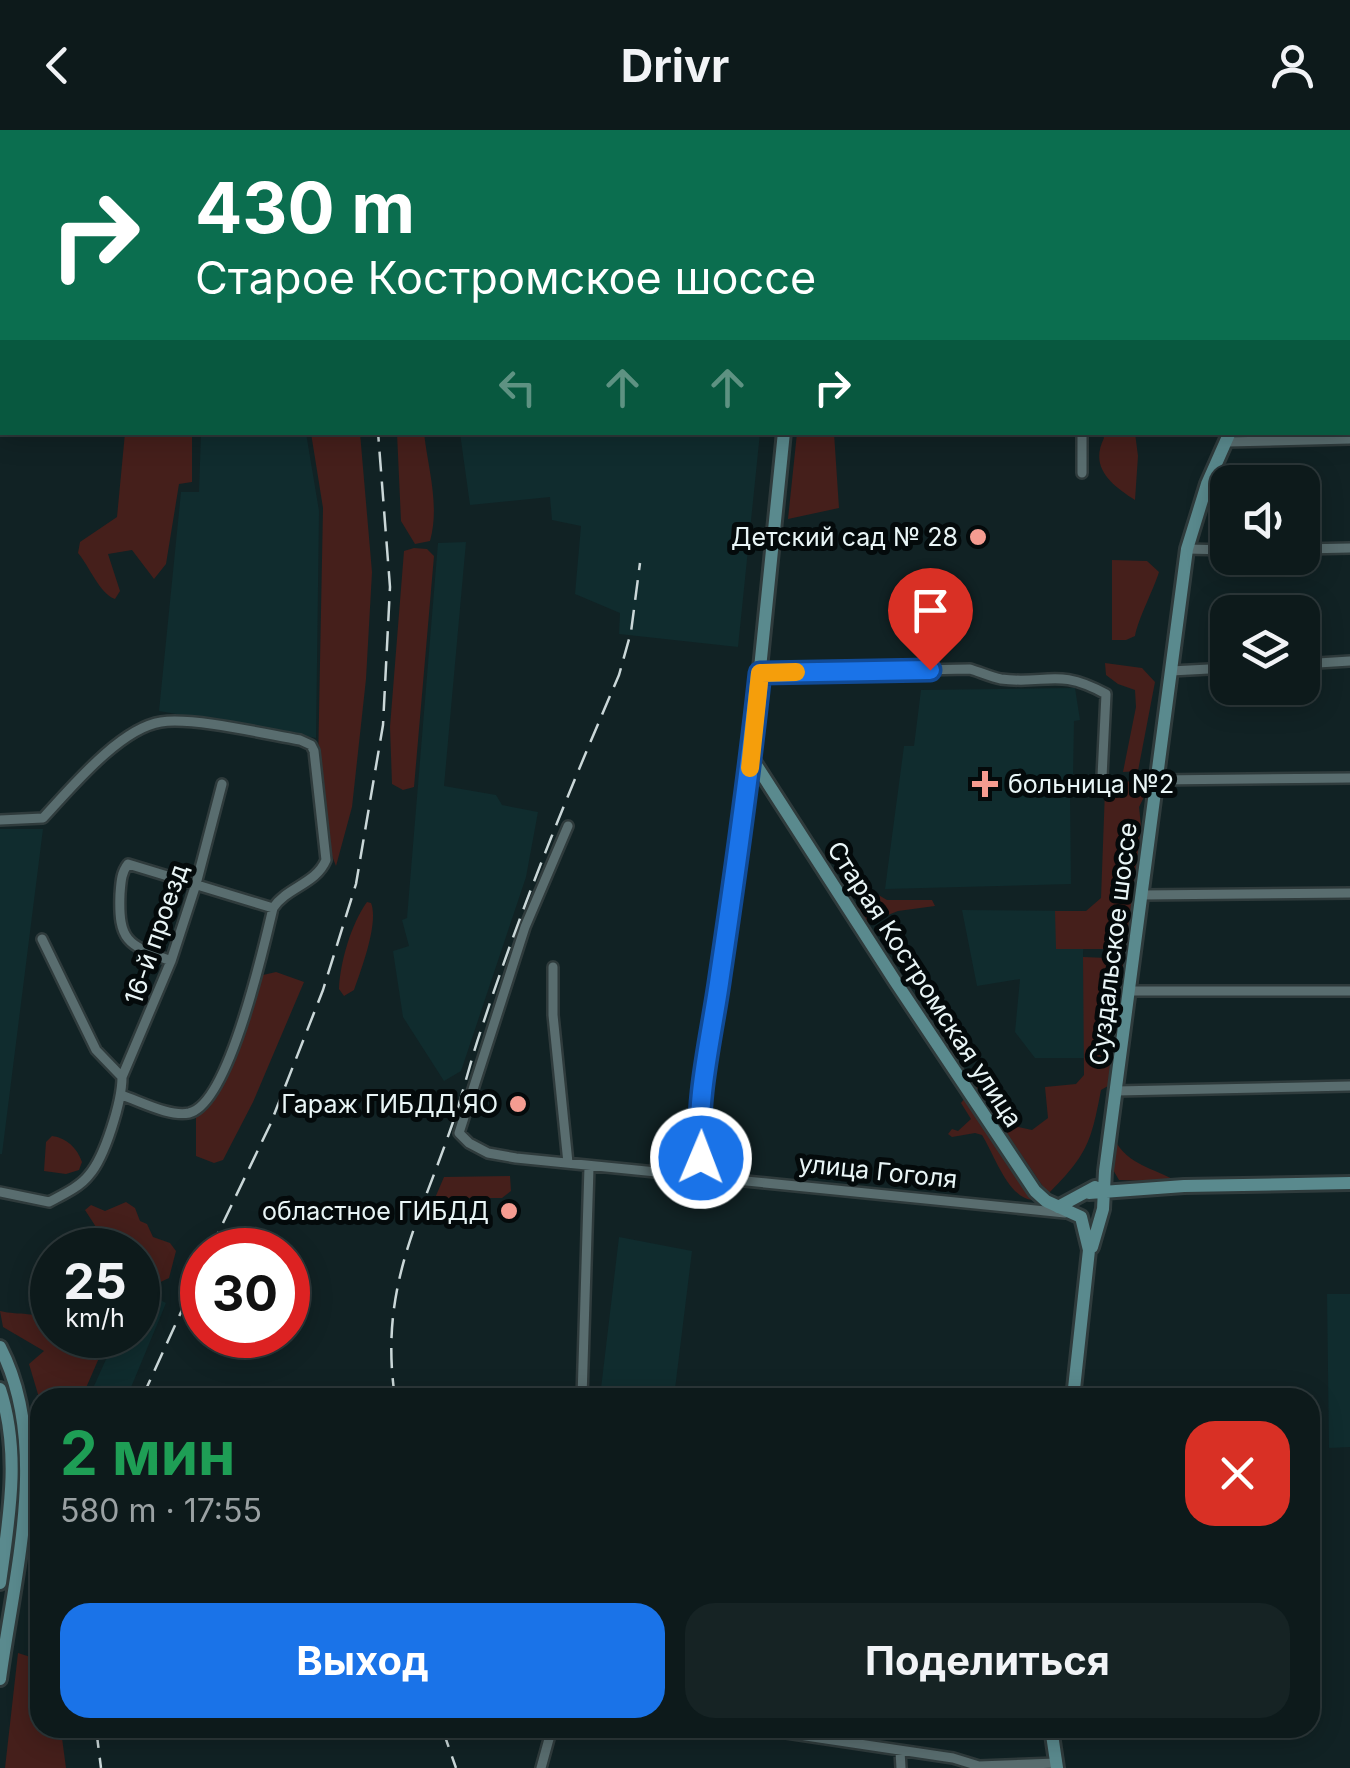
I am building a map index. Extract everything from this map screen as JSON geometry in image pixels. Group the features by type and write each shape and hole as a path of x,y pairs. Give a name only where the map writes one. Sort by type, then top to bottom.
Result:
{"main road":[{"path":"751,757 784,435"},
{"name":"Суздальское шоссе","path":"1074,1388 1089,1259 1104,1203 1187,549 1228,437"},
{"name":"Старая Костромская улица","path":"751,757 1035,1191 1051,1209 1079,1216"},
{"path":"1128,1188 1104,1203 1093,1220 1079,1216 1076,1206 1105,1172 1113,1184 1128,1188 1350,1182"},
{"path":"1051,1209 1084,1195 1100,1197 1104,1203"},
{"name":"Суздальское шоссе","path":"1079,1216 1088,1236 1089,1259"},
{"path":"0,1347 18,1393 26,1438 26,1486 0,1679"},
{"path":"0,1389 13,1456 0,1583"},
{"path":"1052,1738 1056,1765"}],"street":[{"path":"1082,435 1082,473"},
{"path":"1228,437 1350,439"},
{"path":"1320,549 1350,548"},
{"path":"1187,549 1210,550"},
{"path":"1320,663 1350,661"},
{"path":"760,673 970,668 1001,679 1054,676 1082,680 1106,694 1102,778"},
{"path":"1171,671 1210,669"},
{"path":"0,820 43,818 92,766 154,723 176,721 311,745 326,860 320,872 284,895 272,908 240,1034 206,1101 185,1114 121,1095"},
{"path":"705,1176 699,1137 751,757"},
{"path":"1157,780 1350,778"},
{"name":"16-й проезд","path":"0,1192 49,1202 84,1180 98,1162 121,1095 122,1077 171,961 222,784"},
{"name":"улица Гоголя","path":"568,826 524,927 458,1133 469,1143 488,1153 590,1167 1051,1209"},
{"path":"171,961 132,946 120,925 124,868 132,864 272,908"},
{"path":"1141,894 1350,893"},
{"path":"42,940 96,1050 122,1077"},
{"path":"552,967 568,1164"},
{"path":"1129,991 1350,991"},
{"path":"1116,1091 1350,1086"},
{"path":"582,1388 590,1167"},
{"path":"542,1768 550,1738"},
{"path":"816,1738 979,1766 1056,1765"},
{"path":"900,1751 901,1768"}],"shaded area":[{"path":"125,435 192,435 192,482 179,484 166,564 154,579 132,550 108,554 120,591 115,599 99,586 78,553 80,542 117,517"},
{"path":"201,435 306,435 319,511 316,738 159,711 181,492 199,492"},
{"path":"311,435 360,435 372,572 366,679 352,807 336,866 317,818 323,508"},
{"path":"397,435 424,435 434,500 430,541 415,544 401,521"},
{"path":"460,435 760,435 738,647 619,634 620,613 575,594 581,526 552,520 550,497 470,505"},
{"path":"797,435 834,435 839,508 788,519"},
{"path":"1103,435 1135,435 1135,500 1111,482 1101,467"},
{"path":"466,542 444,786 496,795 502,805 538,812 526,877 461,1071 444,1081 403,1017 393,951 409,946 402,920 407,918 438,543"},
{"path":"427,549 434,556 414,787 403,790 392,784 390,727 404,551"},
{"path":"1112,560 1147,561 1159,572 1135,636 1126,640 1112,640"},
{"path":"1105,663 1142,668 1155,682 1138,771 1123,772 1136,707 1135,690 1106,675"},
{"name":"больница №2","path":"1075,688 1080,720 1074,721 1070,793 1071,884 885,889 904,746 914,746 921,690"},
{"path":"1120,782 1142,784 1145,795 1139,807 1141,826 1127,953 1056,949 1055,911 1086,911 1101,898 1105,790"},
{"path":"0,829 43,829 2,1154 0,1154"},
{"path":"875,893 887,900 932,900 935,906 898,911 868,923 856,908 861,897"},
{"path":"367,902 373,912 368,946 354,990 344,996 339,989 344,956"},
{"path":"962,910 1086,911 1086,1058 1035,1058 1015,1032 1020,979 977,986"},
{"path":"1083,957 1126,963 1121,1005 1114,1027 1108,1086 1101,1090 1090,1136 1079,1158 1048,1194 974,1085 996,1091 1009,1125 1032,1130 1048,1118 1045,1087 1076,1084 1084,1075"},
{"path":"276,972 304,982 253,1102 223,1160 214,1163 196,1156 196,1117 229,1073 263,975"},
{"path":"967,1095 1034,1200 1017,1193 1010,1185 982,1135 948,1134 971,1119 961,1103"},
{"path":"52,1136 74,1148 82,1162 79,1170 66,1174 44,1171 46,1142"},
{"path":"1114,1139 1134,1161 1178,1182 1119,1180 1112,1168"},
{"path":"510,1176 511,1191 502,1198 435,1198 444,1177"},
{"path":"126,1202 149,1228 99,1228 85,1210 91,1205 105,1211"},
{"path":"619,1237 692,1251 675,1388 601,1388"},
{"path":"160,1239 176,1251 169,1278 160,1282"},
{"path":"1327,1294 1350,1294 1350,1447 1329,1448"},
{"path":"0,1311 30,1314 30,1343 3,1327"},
{"path":"36,1358 99,1358 86,1388 36,1388 29,1364"},
{"path":"107,1358 143,1358 131,1388 93,1388"},
{"path":"18,1653 30,1657 30,1738 62,1738 66,1768 5,1768"}],"railway":[{"path":"221,1228 270,1125 323,990 356,884 383,725 390,587 378,435"},
{"path":"394,1388 392,1323 405,1258 512,940 619,675 631,632 640,563"},
{"path":"147,1388 180,1314"},
{"path":"97,1738 101,1768"},
{"path":"446,1738 456,1768"}],"slow traffic":[{"path":"750,768 760,673 796,672"}],"place":[{"name":"Детский сад № 28","path":"978,537"},
{"name":"больница №2","path":"985,784"},
{"name":"Гараж ГИБДД ЯО","path":"518,1104"},
{"name":"областное ГИБДД","path":"509,1211"}],"route":[{"path":"701,1158 699,1137 708,1058 760,673 930,670"}]}
